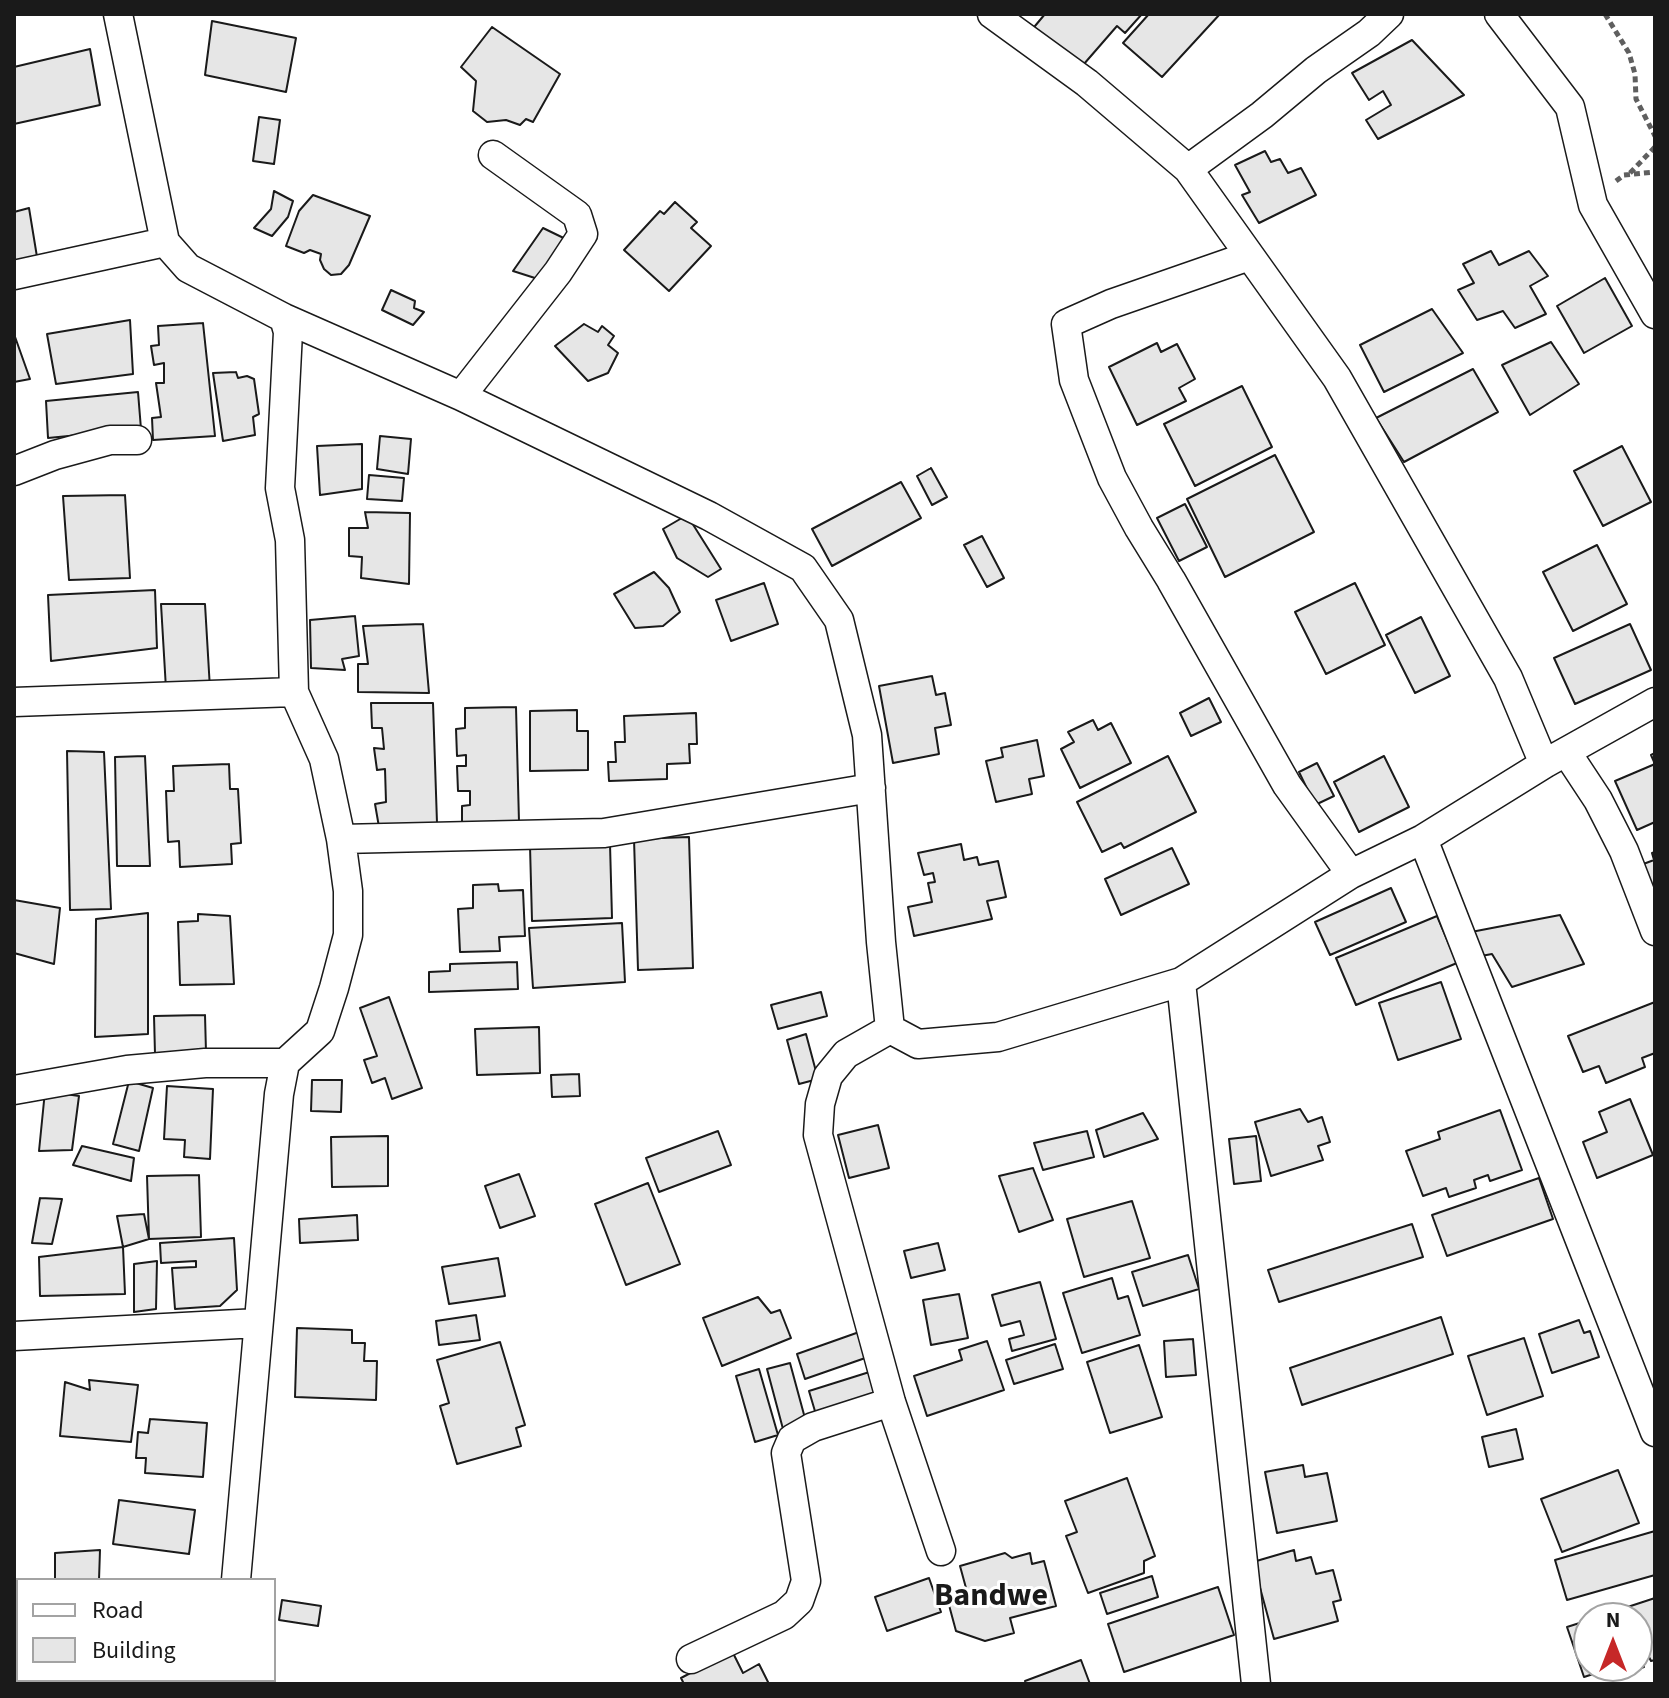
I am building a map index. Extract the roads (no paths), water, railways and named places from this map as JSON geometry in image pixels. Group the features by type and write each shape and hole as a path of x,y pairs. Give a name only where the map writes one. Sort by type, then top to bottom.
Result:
{"street":[{"path":"118,14 165,242 188,268 284,318 461,396 709,516 803,568 839,620 867,735 890,1029"},
{"path":"992,14 1087,83 1188,169 1337,378 1556,758 1598,800 1624,851 1655,931"},
{"path":"1188,169 1369,33 1389,14"},
{"path":"1499,14 1570,107 1593,205 1655,314"},
{"path":"461,396 558,272 583,234 577,215 493,155"},
{"path":"14,275 165,242"},
{"path":"1249,256 1111,304 1066,324 1074,380 1112,478 1139,528 1287,785 1351,874"},
{"path":"236,1578 279,1094 285,1063 320,1031 348,935 348,891 341,839 324,759 294,692 290,540 280,488 288,332 284,318"},
{"path":"14,471 55,455 110,440 137,440"},
{"path":"14,702 294,692"},
{"path":"890,1029 918,1044 998,1037 1181,982 1351,874 1423,839 1655,702"},
{"path":"341,839 604,833 871,788"},
{"path":"1423,839 1655,1432"},
{"path":"1181,982 1256,1684"},
{"path":"890,1029 846,1054 828,1076 820,1104 818,1135 891,1402 941,1551"},
{"path":"14,1090 142,1069 205,1063 285,1063"},
{"path":"14,1336 258,1323"},
{"path":"691,1659 784,1615 799,1601 806,1581 786,1453 792,1439 813,1427 891,1402"}],"district":[{"name":"Bandwe","path":"991,1598"}]}
